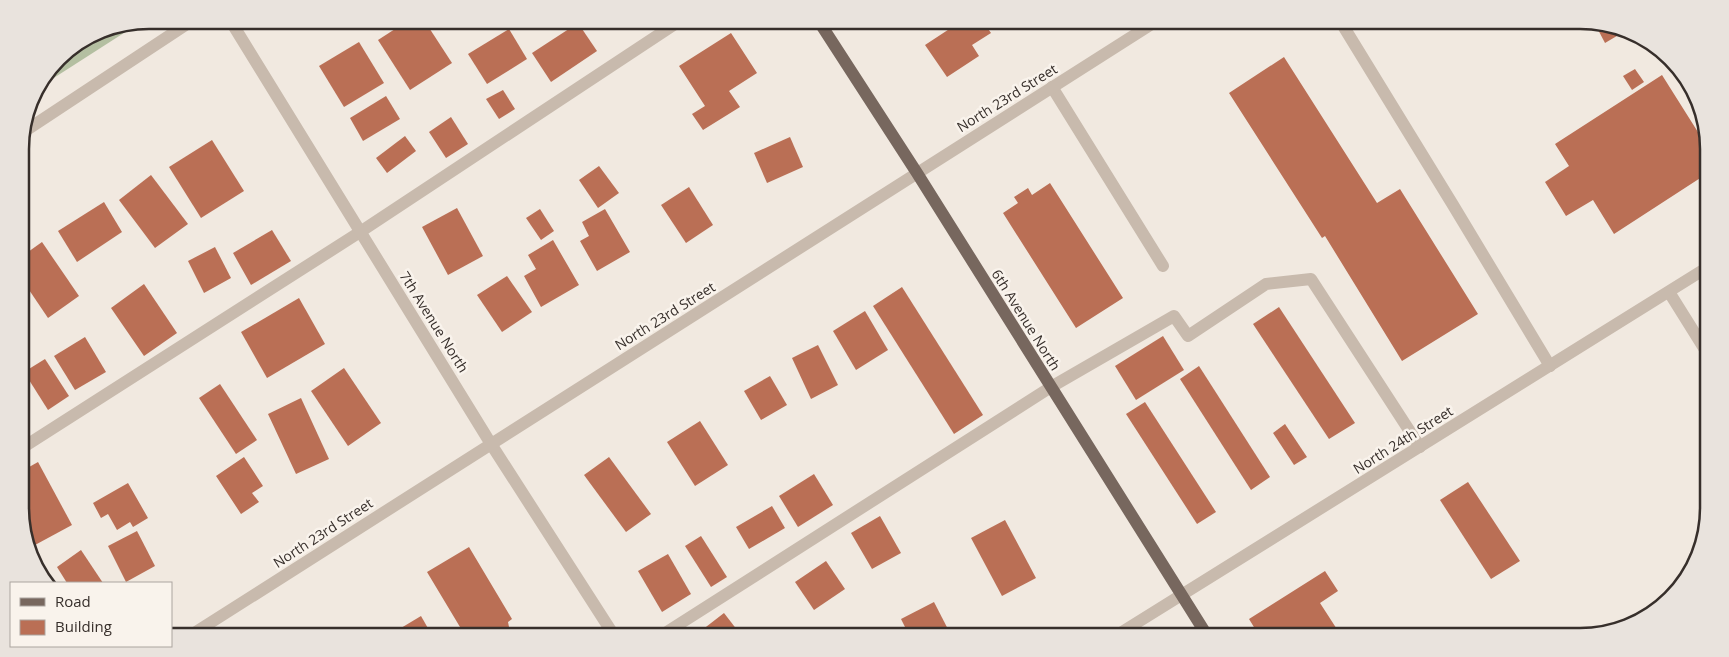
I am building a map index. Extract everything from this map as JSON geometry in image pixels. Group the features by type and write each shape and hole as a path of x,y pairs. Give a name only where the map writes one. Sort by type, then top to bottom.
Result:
{"main road":[{"name":"6th Avenue North","path":"824,29 917,173 1202,628"}],"street":[{"path":"31,127 179,29"},
{"name":"7th Avenue North","path":"236,29 491,444 609,628"},
{"path":"29,444 360,232 667,29"},
{"name":"North 23rd Street","path":"202,628 1144,29"},
{"path":"1345,29 1454,205 1550,366"},
{"path":"1052,87 1163,266"},
{"name":"North 24th Street","path":"1128,628 1700,273"},
{"path":"673,628 1050,387 1174,316 1188,336 1266,284 1310,279 1420,447"},
{"path":"1669,292 1700,343"}],"green space":[{"path":"127,31 51,80 64,64 82,49 103,38"}],"building":[{"path":"395,29 430,29 452,63 410,90 378,40"},
{"path":"509,29 527,59 487,84 468,54"},
{"path":"569,29 582,29 597,51 551,82 532,53"},
{"path":"949,29 988,29 991,33 972,45 979,56 947,77 925,45"},
{"path":"1598,30 1619,35 1605,43"},
{"path":"731,33 757,73 729,91 740,107 703,130 692,114 705,106 679,66"},
{"path":"359,42 384,83 344,107 319,66"},
{"path":"1284,57 1377,203 1400,189 1478,314 1402,361 1325,236 1322,238 1229,93"},
{"path":"1635,69 1644,82 1632,90 1623,76"},
{"path":"1662,75 1699,134 1700,178 1614,234 1593,200 1566,216 1545,182 1569,166 1555,144"},
{"path":"503,90 515,109 499,119 486,99"},
{"path":"386,96 400,119 363,141 350,118"},
{"path":"451,117 468,144 446,158 429,132"},
{"path":"405,136 416,151 387,173 376,158"},
{"path":"790,137 803,167 767,183 754,153"},
{"path":"212,140 244,191 201,218 169,167"},
{"path":"599,166 619,193 598,208 579,180"},
{"path":"151,175 188,224 155,248 119,200"},
{"path":"1050,183 1123,298 1076,328 1003,213 1018,203 1014,197 1028,188 1032,195"},
{"path":"689,187 713,225 686,243 661,205"},
{"path":"104,202 122,232 77,262 58,231"},
{"path":"457,208 483,256 448,275 422,227"},
{"path":"540,209 554,231 541,240 526,218"},
{"path":"605,209 630,252 597,271 580,241 589,236 582,222"},
{"path":"272,230 291,261 251,285 233,253"},
{"path":"553,240 579,285 541,307 524,276 536,269 528,255"},
{"path":"42,242 79,296 48,318 29,290 29,251"},
{"path":"215,247 231,278 204,293 188,261"},
{"path":"507,276 532,312 502,332 477,295"},
{"path":"144,284 177,333 144,356 111,308"},
{"path":"902,287 983,415 954,434 873,306"},
{"path":"299,298 325,344 267,378 241,332"},
{"path":"1279,307 1355,423 1329,439 1253,324"},
{"path":"865,311 888,350 856,370 833,331"},
{"path":"1163,336 1184,370 1136,400 1115,366"},
{"path":"85,337 106,372 75,390 54,356"},
{"path":"818,345 838,385 811,399 792,358"},
{"path":"45,359 69,396 48,410 29,380 29,369"},
{"path":"1199,366 1270,477 1251,490 1180,379"},
{"path":"344,368 381,423 348,446 311,391"},
{"path":"770,376 787,405 761,420 744,391"},
{"path":"220,384 257,440 236,454 199,398"},
{"path":"301,398 329,459 296,474 268,414"},
{"path":"1145,402 1216,512 1197,524 1126,414"},
{"path":"700,421 728,465 695,486 667,442"},
{"path":"1285,424 1307,457 1294,465 1273,433"},
{"path":"244,457 263,486 252,493 259,502 241,514 216,476"},
{"path":"609,457 651,514 626,532 584,475"},
{"path":"38,462 72,525 35,545 30,524 29,467"},
{"path":"814,474 833,505 798,527 779,496"},
{"path":"1468,482 1520,561 1491,579 1440,500"},
{"path":"128,483 148,518 133,527 130,522 117,530 108,514 101,518 93,503"},
{"path":"772,506 785,528 749,549 736,527"},
{"path":"880,516 901,553 872,569 851,533"},
{"path":"1005,520 1036,578 1002,596 971,538"},
{"path":"137,531 155,566 126,582 108,546"},
{"path":"701,536 727,577 711,587 685,546"},
{"path":"469,547 512,619 508,622 509,628 461,628 427,572"},
{"path":"81,550 102,582 66,582 57,567"},
{"path":"668,554 691,594 662,612 638,571"},
{"path":"826,561 845,589 814,610 795,582"},
{"path":"1325,571 1338,591 1320,603 1336,628 1254,628 1249,619"},
{"path":"934,602 947,628 906,628 901,619"},
{"path":"724,613 736,628 705,628"},
{"path":"421,616 428,628 401,628"}]}
